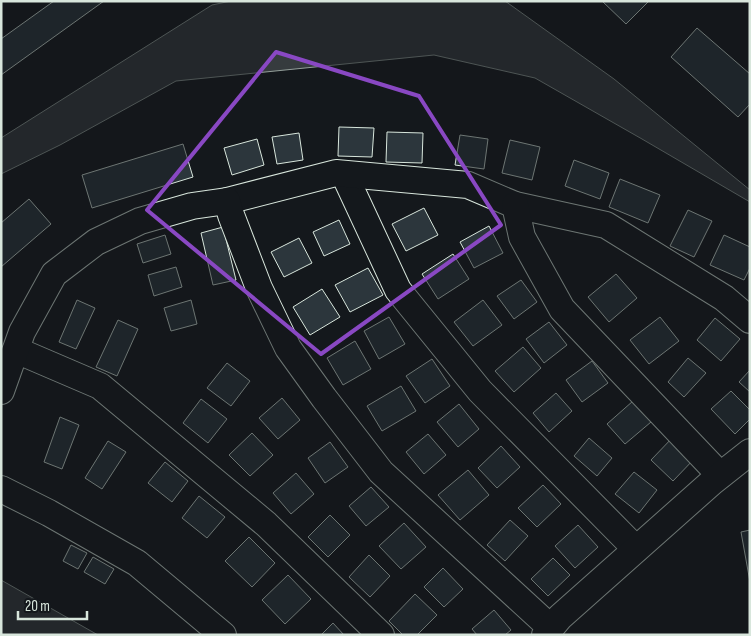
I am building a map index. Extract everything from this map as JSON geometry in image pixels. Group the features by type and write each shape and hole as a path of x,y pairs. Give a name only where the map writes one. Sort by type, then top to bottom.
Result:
{"street":[{"path":"1,391 22,332 54,274 96,242 140,221 192,206 227,201 336,173 468,185 515,205 606,224 724,298 750,320"},
{"path":"344,174 398,290 480,391 636,549"},
{"path":"227,201 259,288 288,348 324,398 381,472 548,632 560,617 636,549 720,475 750,452"},
{"path":"515,205 522,237 562,309 720,475"},
{"path":"15,352 23,353 100,386 266,524 381,635"},
{"path":"1,490 49,512 137,563 223,635"}],"highlighted area":[{"path":"276,52 419,96 501,225 321,354 147,210"}],"shaded area":[{"path":"231,1 505,1 614,79 750,190 750,202 535,78 434,55 176,81 60,145 1,174 1,138 212,5"},
{"path":"1,580 98,635 1,635"}],"building":[{"path":"54,1 104,1 1,75 1,39"},
{"path":"602,1 649,1 626,24"},
{"path":"697,28 750,74 750,104 738,117 671,57"},
{"path":"339,127 374,128 372,157 338,156"},
{"path":"387,132 423,133 422,163 386,162"},
{"path":"299,133 303,160 277,164 272,137"},
{"path":"460,135 488,139 484,169 455,165"},
{"path":"257,139 264,165 232,175 224,148"},
{"path":"510,140 540,147 532,180 502,173"},
{"path":"183,144 193,177 92,208 82,175"},
{"path":"574,160 609,173 600,199 565,186"},
{"path":"620,179 660,195 648,223 609,207"},
{"path":"29,199 51,224 1,267 1,223"},
{"path":"424,208 438,235 406,251 392,224"},
{"path":"688,210 712,221 694,257 670,246"},
{"path":"339,220 350,244 324,256 313,232"},
{"path":"489,226 503,253 474,268 460,242"},
{"path":"223,227 236,280 213,285 201,233"},
{"path":"165,235 171,254 143,263 137,244"},
{"path":"724,235 750,247 750,268 744,280 710,265"},
{"path":"299,238 312,263 284,277 271,252"},
{"path":"453,254 469,279 438,299 422,274"},
{"path":"176,267 182,287 154,296 148,275"},
{"path":"368,268 383,295 350,312 335,285"},
{"path":"616,274 637,298 609,322 588,297"},
{"path":"521,280 537,302 514,319 497,296"},
{"path":"322,289 340,317 310,335 293,307"},
{"path":"77,300 95,308 76,349 59,342"},
{"path":"191,300 197,324 171,331 164,308"},
{"path":"483,300 502,325 473,346 454,322"},
{"path":"389,317 405,344 379,359 364,331"},
{"path":"660,317 679,341 649,364 630,340"},
{"path":"715,318 740,339 721,361 697,340"},
{"path":"118,320 138,329 117,376 96,367"},
{"path":"549,322 567,345 544,363 526,339"},
{"path":"355,341 371,369 343,385 327,358"},
{"path":"523,347 541,368 514,392 495,371"},
{"path":"688,358 706,373 684,397 668,382"},
{"path":"432,359 450,386 425,403 406,376"},
{"path":"592,361 608,383 582,402 566,380"},
{"path":"227,363 250,381 231,406 207,388"},
{"path":"750,370 750,392 739,382"},
{"path":"401,386 416,411 382,431 367,406"},
{"path":"731,391 750,410 750,419 735,434 711,409"},
{"path":"556,393 572,411 549,432 533,413"},
{"path":"282,398 300,420 278,439 259,418"},
{"path":"201,399 227,419 208,443 183,423"},
{"path":"633,401 651,422 625,444 607,424"},
{"path":"459,404 479,429 458,447 437,422"},
{"path":"60,417 79,425 62,469 44,462"},
{"path":"252,433 273,455 250,476 229,455"},
{"path":"428,434 446,455 424,474 406,452"},
{"path":"674,436 696,457 673,481 651,460"},
{"path":"589,438 612,458 597,476 574,456"},
{"path":"108,441 126,452 102,489 85,478"},
{"path":"330,442 348,467 325,483 308,458"},
{"path":"501,446 520,467 497,488 478,468"},
{"path":"165,462 188,481 172,502 148,483"},
{"path":"468,470 489,495 460,520 438,495"},
{"path":"634,472 657,490 639,513 615,494"},
{"path":"296,473 314,494 291,514 273,493"},
{"path":"543,485 561,504 537,527 518,508"},
{"path":"371,487 389,507 366,526 349,506"},
{"path":"199,496 225,517 207,538 182,518"},
{"path":"330,515 350,535 328,557 308,537"},
{"path":"510,520 528,536 505,561 487,545"},
{"path":"404,523 426,547 401,569 379,546"},
{"path":"578,525 598,547 575,568 555,546"},
{"path":"750,530 750,582 741,532"},
{"path":"249,537 275,563 252,587 225,561"},
{"path":"71,545 87,553 78,569 63,561"},
{"path":"369,555 390,576 370,597 349,577"},
{"path":"93,557 114,569 105,584 84,572"},
{"path":"553,558 570,575 548,596 531,579"},
{"path":"443,568 463,589 444,607 424,587"},
{"path":"288,575 311,599 285,624 262,600"},
{"path":"415,594 437,615 417,635 403,635 389,621"},
{"path":"494,610 511,630 505,635 477,635 472,629"},
{"path":"333,623 344,635 321,635"}]}
